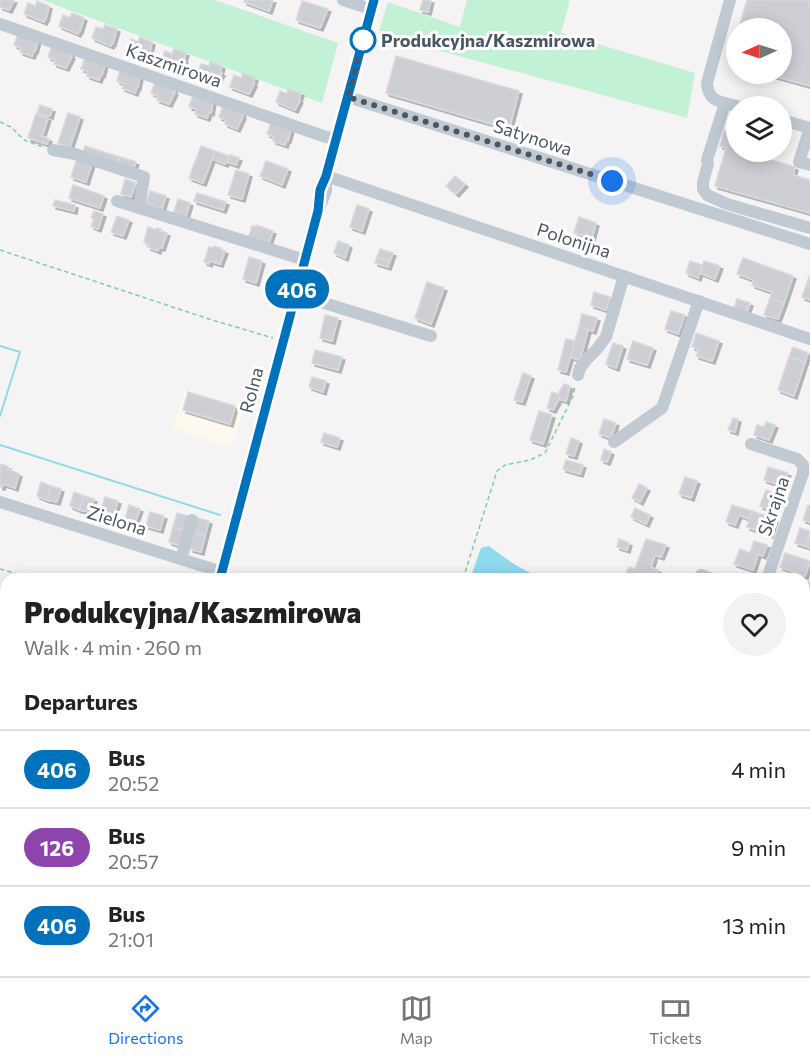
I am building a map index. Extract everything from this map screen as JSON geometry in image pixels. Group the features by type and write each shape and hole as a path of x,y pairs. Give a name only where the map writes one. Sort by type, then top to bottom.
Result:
{"street":[{"path":"343,0 372,5"},
{"path":"726,103 709,94 707,83 730,0"},
{"name":"Rolna","path":"222,573 295,294 318,211 326,191 326,176 372,5"},
{"name":"Kaszmirowa","path":"0,24 336,139"},
{"name":"Satynowa","path":"348,97 810,244"},
{"path":"726,116 707,160 703,189 707,195 727,204 810,228"},
{"path":"792,123 810,128 799,162 810,165"},
{"path":"53,150 75,154 144,177 139,208"},
{"name":"Polonijna","path":"326,176 810,339"},
{"path":"117,201 305,260"},
{"path":"578,375 587,358 606,337 624,276"},
{"path":"295,294 431,336"},
{"path":"614,442 662,408 699,301"},
{"name":"Skrajna","path":"751,444 797,459 803,465 803,472 769,573"},
{"name":"Zielona","path":"0,502 181,559 216,573"},
{"path":"181,559 192,520"}],"path":[{"path":"0,122 11,127 24,140 53,150"},
{"path":"0,250 209,319 283,340"},
{"path":"465,573 497,471 505,465 530,460 545,453 573,396 578,375"},
{"path":"0,568 16,573"}],"shaded area":[{"path":"185,391 243,408 232,448 172,428"}],"green space":[{"path":"42,0 215,0 338,43 322,103"},
{"path":"467,0 570,1 561,33 695,73 687,118 378,34 388,2 460,27"}],"water":[{"path":"489,546 531,573 472,573 481,548"}],"building":[{"path":"0,0 14,0 9,10 0,7"},
{"path":"245,0 273,0 269,11 244,2"},
{"path":"423,0 431,0 428,12 420,10"},
{"path":"747,0 810,0 810,86 792,81 792,18 742,18"},
{"path":"37,1 49,6 44,22 24,14 28,3 35,6"},
{"path":"302,1 328,9 320,28 296,20"},
{"path":"72,13 84,18 78,34 59,26 63,15 70,18"},
{"path":"105,25 117,29 111,46 92,38 96,27 103,29"},
{"path":"18,34 38,40 32,56 20,52 21,48 14,45"},
{"path":"140,37 152,42 146,58 127,50 131,39 138,42"},
{"path":"52,46 72,52 66,68 54,64 55,60 48,57"},
{"path":"174,49 186,53 180,70 161,62 165,51 172,54"},
{"path":"396,56 519,91 509,129 386,93"},
{"path":"85,58 105,64 99,80 87,76 88,71 81,69"},
{"path":"210,62 222,66 220,72 222,73 217,83 197,75 201,64 209,66"},
{"path":"120,70 140,76 135,93 122,88 124,84 117,81"},
{"path":"243,73 255,78 249,94 230,87 234,75 241,78"},
{"path":"155,82 175,88 169,104 157,100 158,96 151,93"},
{"path":"288,89 301,93 295,110 276,102 280,91 287,94"},
{"path":"193,96 213,101 211,113 209,112 207,118 195,114 197,109 189,107"},
{"path":"40,105 52,109 50,116 37,113"},
{"path":"223,106 243,112 237,129 225,124 226,120 219,117"},
{"path":"68,113 80,117 70,147 58,143"},
{"path":"36,114 48,118 42,136 49,139 47,144 28,138"},
{"path":"271,123 291,129 285,145 273,141 274,137 267,134"},
{"path":"724,131 726,132 726,148 720,146"},
{"path":"85,146 120,157 117,165 83,154"},
{"path":"201,146 215,151 203,183 189,178"},
{"path":"726,148 726,162 778,162 795,167 793,175 810,180 810,213 715,186"},
{"path":"215,151 229,156 225,164 212,159"},
{"path":"230,155 239,158 236,165 227,162"},
{"path":"120,157 136,162 133,170 117,165"},
{"path":"77,159 92,163 86,182 71,177"},
{"path":"266,161 288,169 282,185 260,176"},
{"path":"236,170 249,174 242,199 228,195"},
{"path":"455,176 465,184 456,194 446,186"},
{"path":"125,179 136,183 131,197 121,194"},
{"path":"73,185 104,196 100,208 69,198"},
{"path":"150,191 166,196 162,209 146,203"},
{"path":"197,193 226,202 223,210 194,201"},
{"path":"178,199 190,203 185,219 173,215"},
{"path":"55,200 75,205 74,211 53,206"},
{"path":"357,205 369,209 362,231 350,227"},
{"path":"94,211 103,214 98,229 91,226"},
{"path":"117,216 129,220 123,236 111,232"},
{"path":"579,217 596,223 592,238 574,233"},
{"path":"256,225 273,231 268,245 252,240 253,237 249,236 252,226 256,227"},
{"path":"148,227 161,229 160,231 167,233 162,248 159,247 158,251 148,247 149,244 144,242"},
{"path":"338,241 349,245 345,258 334,253"},
{"path":"214,246 225,251 220,264 204,262 209,247"},
{"path":"380,249 393,253 390,261 377,257"},
{"path":"249,257 262,261 256,283 243,279"},
{"path":"377,257 390,261 388,267 375,263"},
{"path":"743,258 793,276 784,303 770,298 772,292 752,285 754,280 737,274"},
{"path":"690,261 702,265 698,278 686,273"},
{"path":"704,261 720,266 715,279 700,273"},
{"path":"810,275 810,300 802,297"},
{"path":"427,282 444,288 431,324 415,318"},
{"path":"594,292 610,297 606,310 591,305"},
{"path":"770,298 784,303 778,319 764,315"},
{"path":"737,299 750,303 747,312 734,309"},
{"path":"671,311 685,315 678,334 665,329"},
{"path":"582,314 597,318 593,331 579,327"},
{"path":"325,315 338,318 332,341 320,338"},
{"path":"579,327 588,330 580,360 570,357"},
{"path":"696,333 719,341 712,361 696,356 699,349 692,347"},
{"path":"566,339 575,341 566,372 558,370"},
{"path":"633,341 653,348 647,365 627,359"},
{"path":"613,343 623,346 616,368 606,364"},
{"path":"793,347 808,353 805,362 789,357"},
{"path":"315,350 342,357 338,370 312,363"},
{"path":"789,357 805,362 794,396 778,390"},
{"path":"523,373 531,376 522,402 514,400"},
{"path":"312,377 326,381 323,392 309,387"},
{"path":"564,384 570,386 566,401 559,399 558,394"},
{"path":"188,392 235,406 230,424 183,410"},
{"path":"552,392 558,394 559,399 553,410 547,408"},
{"path":"539,411 552,415 543,444 530,440"},
{"path":"733,418 738,419 735,432 728,430"},
{"path":"604,419 616,423 611,438 599,434"},
{"path":"766,422 775,425 769,440 754,435 757,425 764,427"},
{"path":"324,433 340,438 337,447 321,442"},
{"path":"571,438 579,441 574,456 566,454"},
{"path":"604,449 611,452 607,462 601,460"},
{"path":"566,460 583,465 580,474 563,469"},
{"path":"0,464 8,466 8,469 19,474 15,488 3,484 0,487"},
{"path":"768,467 788,473 783,486 764,480"},
{"path":"685,477 697,481 691,498 679,494"},
{"path":"41,482 51,486 47,500 37,496"},
{"path":"639,484 647,488 640,502 632,498"},
{"path":"51,486 61,489 57,502 47,500"},
{"path":"766,490 779,495 774,511 760,506"},
{"path":"74,492 84,496 79,510 70,506"},
{"path":"84,496 94,499 90,512 79,510"},
{"path":"105,497 118,501 113,517 100,513"},
{"path":"129,505 140,509 135,523 125,519"},
{"path":"732,505 752,511 749,519 739,515 735,525 726,522"},
{"path":"808,505 810,506 810,522 803,520"},
{"path":"635,508 650,515 646,524 631,517"},
{"path":"752,511 775,519 770,535 747,527"},
{"path":"150,512 164,516 160,530 146,526"},
{"path":"177,513 188,516 184,530 173,527"},
{"path":"198,518 209,521 205,536 194,533"},
{"path":"173,527 184,530 180,546 169,542"},
{"path":"800,528 810,531 805,546 795,543"},
{"path":"194,533 205,536 201,552 190,549"},
{"path":"810,533 810,548 805,546"},
{"path":"619,539 629,543 627,550 617,547"},
{"path":"646,539 666,545 661,557 655,555 651,567 658,570 657,573 626,573 629,567 635,569"},
{"path":"754,541 767,545 763,556 758,554 753,570 734,564 740,549 750,553"},
{"path":"785,553 810,561 806,573 797,573 780,567"}],"waterway":[{"path":"0,346 20,352 0,416"},
{"path":"0,445 220,515"}],"bus line":[{"name":"406","path":"222,573 318,211 320,190 326,176 374,0"}],"place":[{"name":"Produkcyjna/Kaszmirowa","path":"363,40"}],"route":[{"path":"363,40 348,97 612,181"}]}
